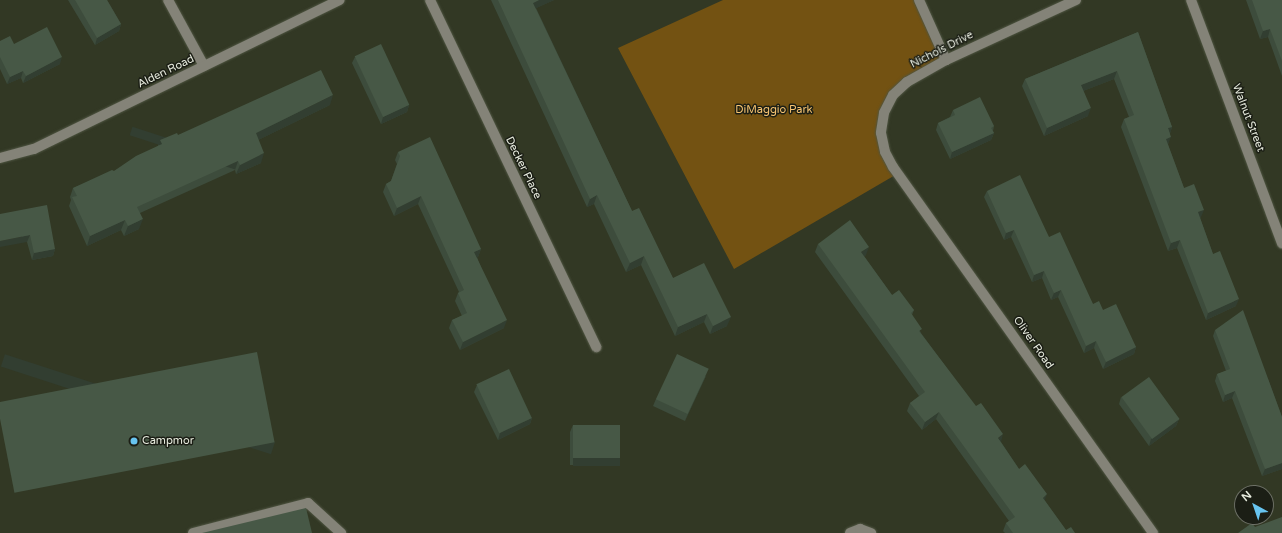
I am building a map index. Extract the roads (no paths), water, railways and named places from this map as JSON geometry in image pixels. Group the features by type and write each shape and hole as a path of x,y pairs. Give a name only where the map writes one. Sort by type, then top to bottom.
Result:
{"street":[{"path":"168,0 204,66"},
{"name":"Alden Road","path":"0,158 34,149 340,0"},
{"name":"Decker Place","path":"430,0 596,347"},
{"path":"919,0 946,60"},
{"name":"Nichols Drive","path":"893,167 885,152 881,133 887,107 893,95 906,82 946,60 1076,0"},
{"name":"Walnut Street","path":"1191,0 1282,244"},
{"name":"Oliver Road","path":"893,167 1153,533"},
{"path":"193,533 308,503 341,533"},
{"path":"850,533 860,529 870,533"}],"place":[{"name":"Campmor","path":"134,441"}],"park label":[{"name":"DiMaggio Park","path":"774,110"}]}
